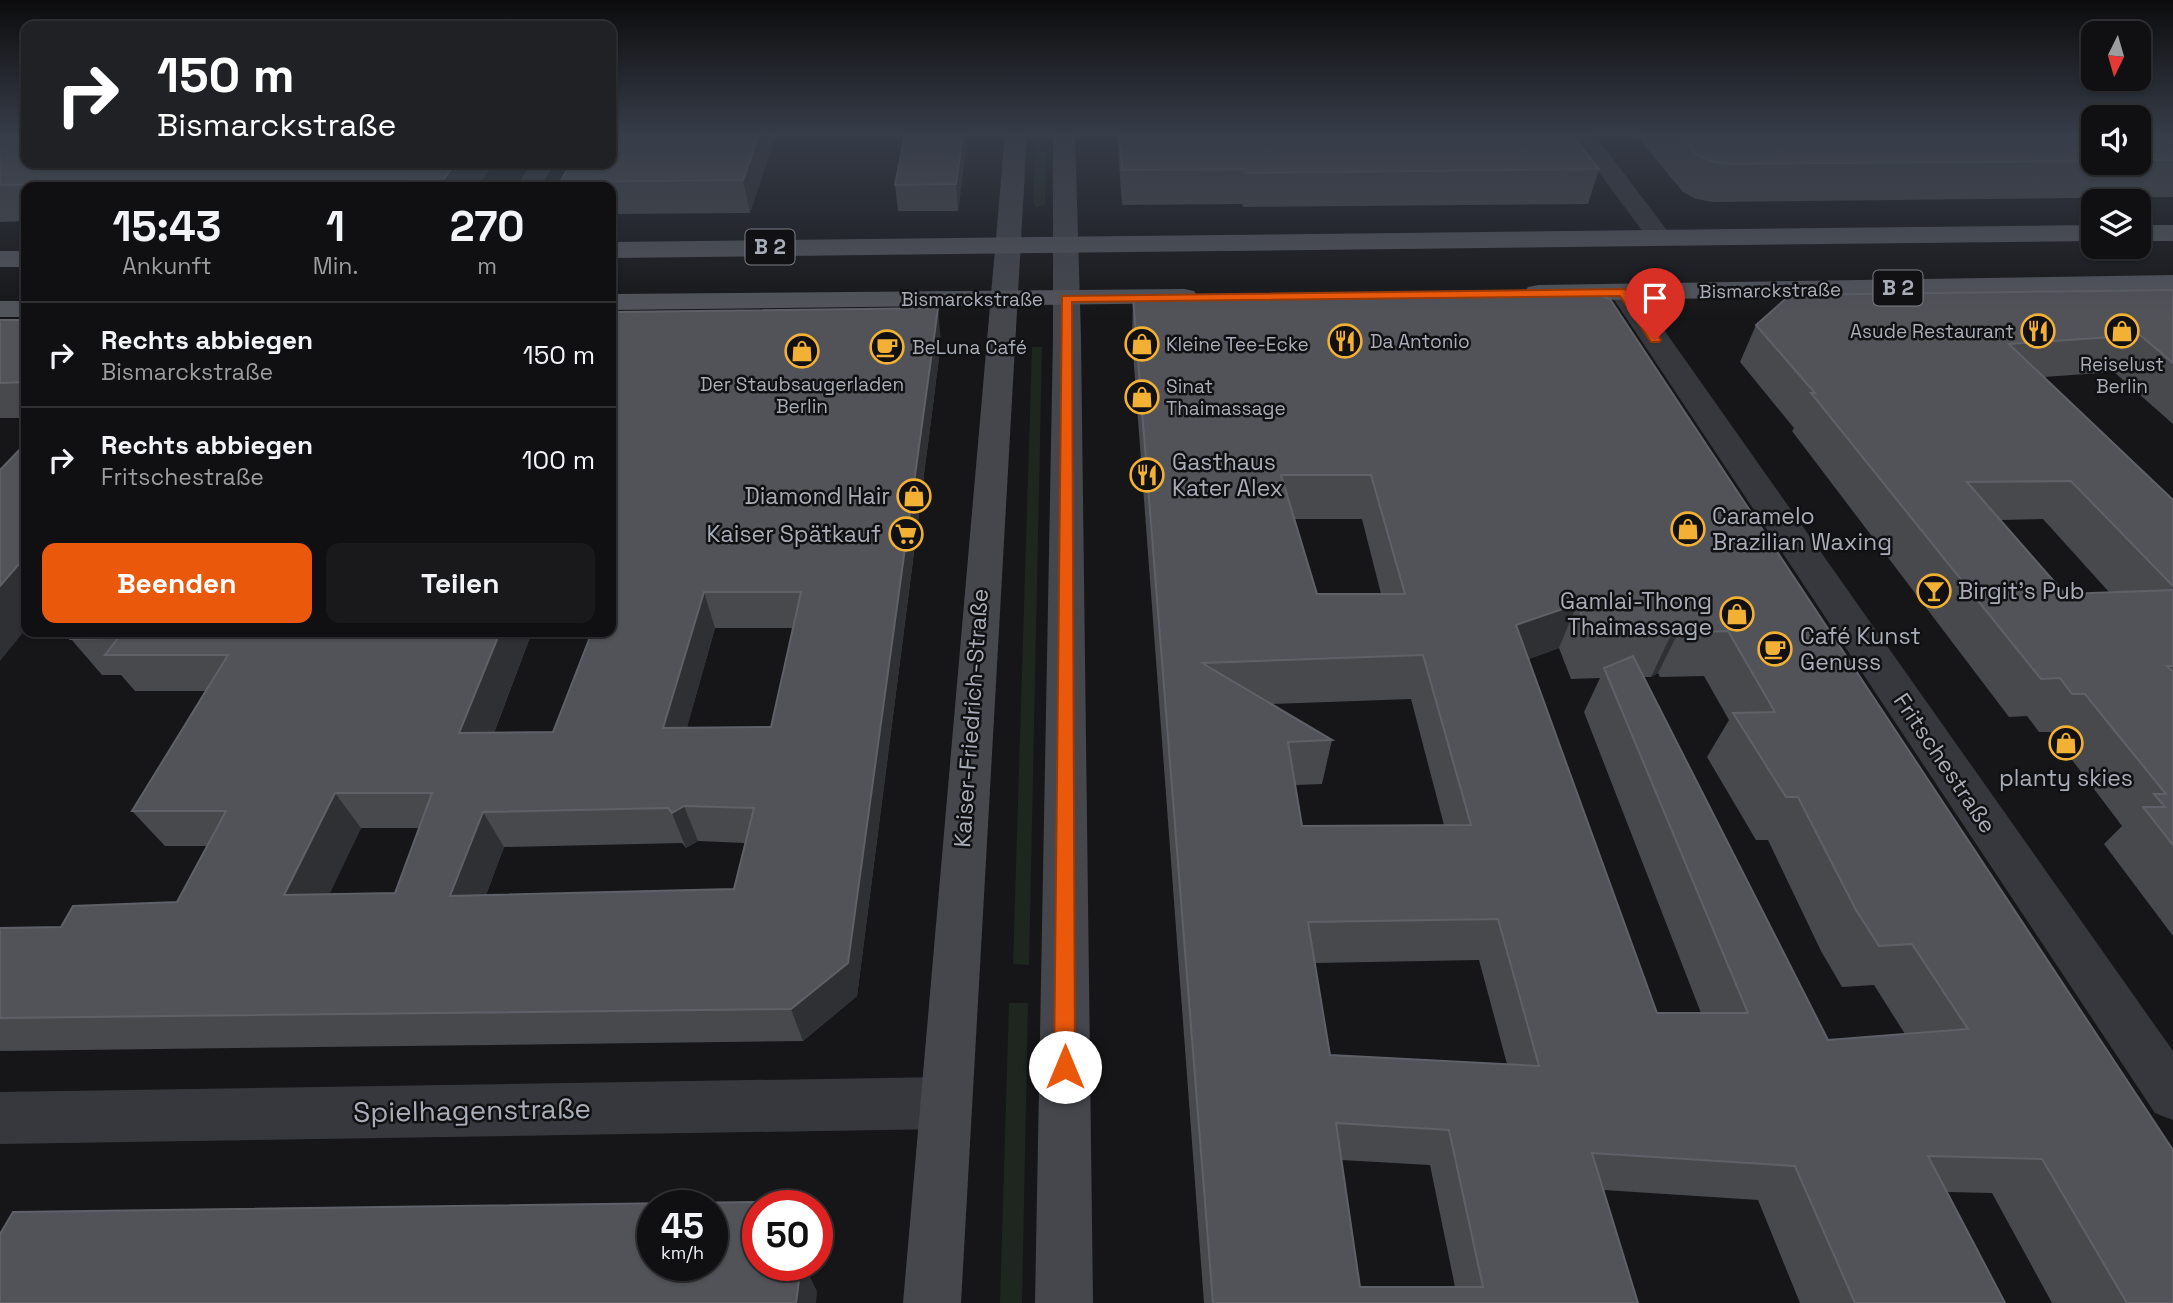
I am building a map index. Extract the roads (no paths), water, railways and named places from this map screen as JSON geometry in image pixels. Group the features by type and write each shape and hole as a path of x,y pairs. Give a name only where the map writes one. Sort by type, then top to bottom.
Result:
{"main road":[{"name":"Kaiser-Friedrich-Straße","path":"932,1303 944,1103 1011,195"},
{"path":"1064,1303 1065,195"},
{"name":"B 2","path":"616,250 2081,233"},
{"path":"2151,233 2173,233"},
{"path":"0,259 21,258"},
{"name":"Bismarckstraße","path":"1508,294 2173,283"},
{"name":"Bismarckstraße","path":"616,302 1216,297"},
{"path":"0,309 21,309"}],"street":[{"path":"1628,195 1660,238"},
{"name":"Fritschestraße","path":"1623,292 2173,1095"},
{"name":"Spielhagenstraße","path":"0,1118 944,1103"}],"place":[{"name":"Asude Restaurant","path":"2038,331"},
{"name":"Reiselust Berlin","path":"2122,331"},
{"name":"Da Antonio","path":"1345,341"},
{"name":"Kleine Tee-Ecke","path":"1142,344"},
{"name":"BeLuna Café","path":"887,347"},
{"name":"Der Staubsaugerladen Berlin","path":"802,351"},
{"name":"Sinat Thaimassage","path":"1142,397"},
{"name":"Gasthaus Kater Alex","path":"1147,475"},
{"name":"Diamond Hair","path":"914,496"},
{"name":"Caramelo Brazilian Waxing","path":"1688,529"},
{"name":"Kaiser Spätkauf","path":"906,534"},
{"name":"Birgit's Pub","path":"1934,591"},
{"name":"Gamlai-Thong Thaimassage","path":"1737,614"},
{"name":"Café Kunst Genuss","path":"1775,649"},
{"name":"planty skies","path":"2066,743"}]}
